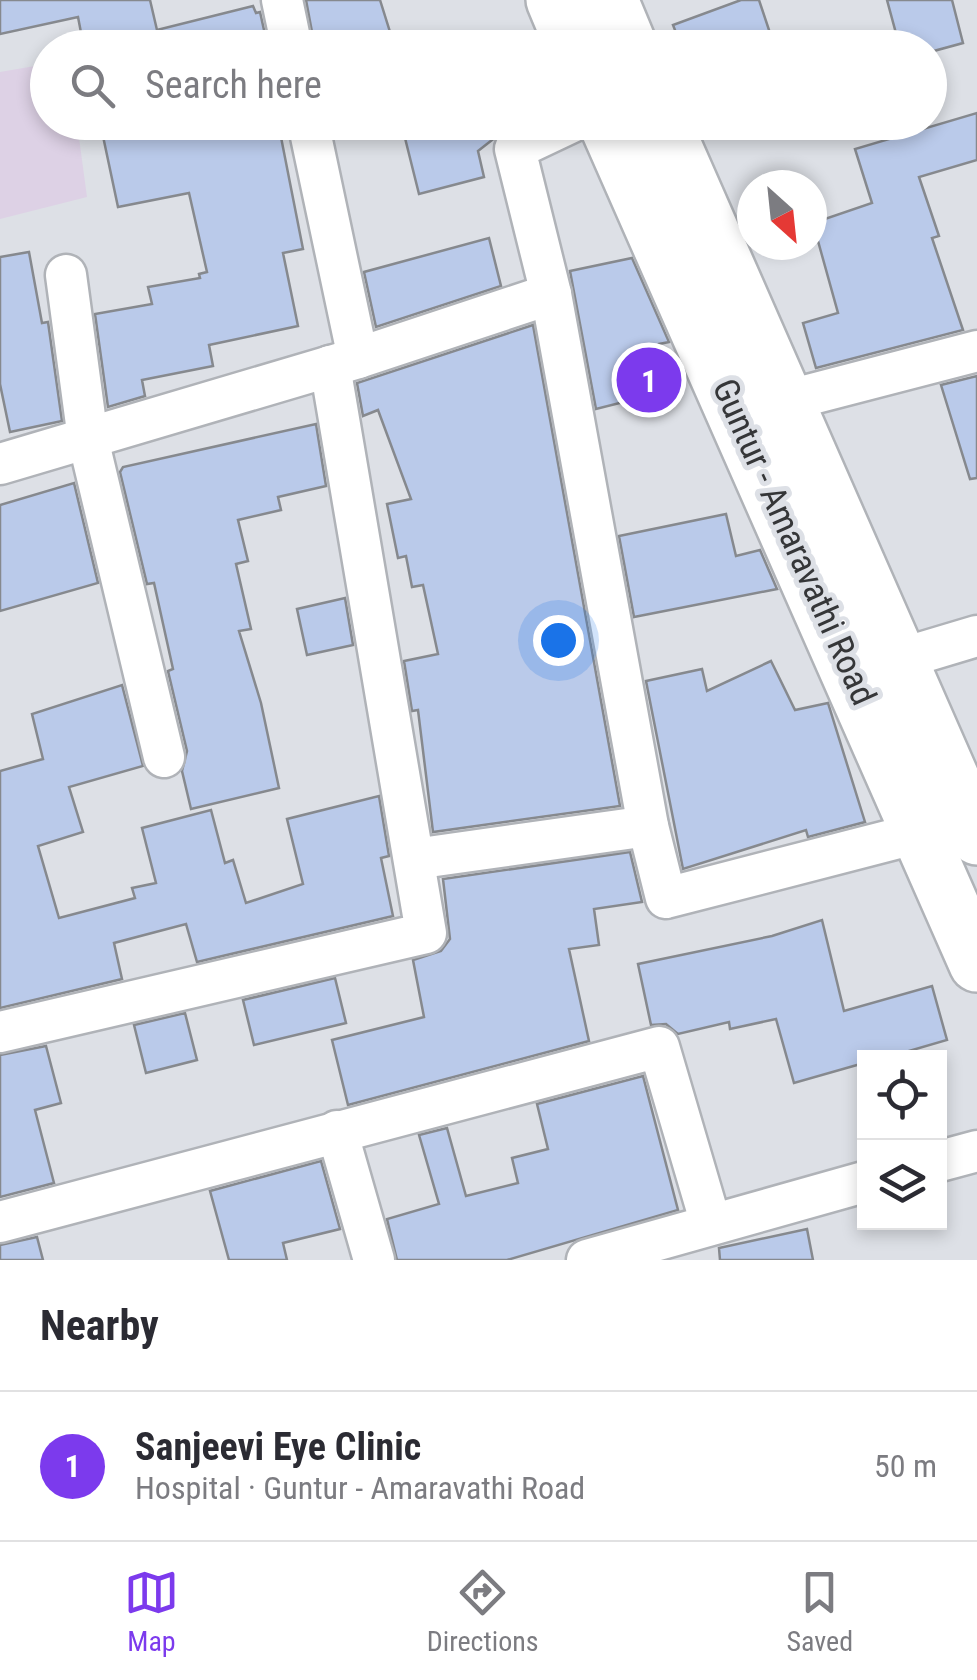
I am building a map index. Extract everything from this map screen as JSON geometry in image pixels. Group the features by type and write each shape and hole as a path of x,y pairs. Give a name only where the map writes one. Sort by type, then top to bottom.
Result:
{"main road":[{"path":"554,0 566,30"},
{"path":"610,0 622,30"},
{"name":"Guntur - Amaravathi Road","path":"615,140 878,671 977,837"},
{"name":"Guntur - Amaravathi Road","path":"671,140 785,401 878,671 922,832 977,964"}],"street":[{"path":"282,0 288,30"},
{"path":"0,1032 426,933 311,140"},
{"path":"533,140 514,149 551,294 648,826 666,898 922,832"},
{"path":"66,275 88,439 164,757"},
{"path":"0,464 344,362 551,294"},
{"path":"785,401 977,350"},
{"path":"878,671 977,636"},
{"path":"414,859 648,826"},
{"path":"0,1222 659,1048 711,1224"},
{"path":"337,1131 374,1260"},
{"path":"947,1159 977,1151"},
{"path":"586,1260 857,1184"}],"shaded area":[{"path":"30,67 30,140 79,140 87,197 0,219 0,72"}],"building":[{"path":"0,0 150,0 157,30 81,30 78,17 0,34"},
{"path":"306,0 380,0 389,30 312,30"},
{"path":"741,0 759,0 769,30 675,30 673,25"},
{"path":"887,0 952,0 963,43 947,47 947,30 895,30"},
{"path":"253,6 256,13 260,12 264,30 157,30"},
{"path":"977,113 977,160 919,177 939,236 932,238 963,330 816,368 803,323 838,313 823,260 827,260 827,218 872,203 855,149 886,140 947,140 947,122"},
{"path":"104,140 282,140 303,249 283,253 298,326 209,345 213,366 142,380 145,396 108,407 95,314 152,304 148,287 200,278 199,274 207,272 189,193 118,207"},
{"path":"406,140 492,140 478,151 484,177 419,194"},
{"path":"489,238 501,286 376,327 364,272"},
{"path":"29,252 42,323 48,322 62,421 10,432 0,384 0,257"},
{"path":"632,258 669,342 659,344 671,390 596,409 570,271"},
{"path":"533,325 620,806 433,832 418,710 412,711 404,661 438,654 423,585 412,587 406,556 398,558 387,504 411,499 378,410 363,416 357,383"},
{"path":"977,376 977,478 970,479 941,385"},
{"path":"316,424 326,486 278,497 281,510 238,520 248,561 236,564 251,629 239,631 261,703 279,788 191,809 182,771 187,751 168,671 173,669 154,583 147,584 120,472 123,467"},
{"path":"74,483 98,583 0,611 0,505"},
{"path":"726,514 736,556 760,550 777,589 634,617 619,536"},
{"path":"345,598 353,645 307,655 297,609"},
{"path":"771,661 795,710 828,703 865,822 808,837 806,830 683,869 646,681 702,669 707,691"},
{"path":"122,685 143,766 69,787 83,832 38,846 59,918 135,898 132,888 156,883 142,828 211,810 225,863 233,860 246,903 303,884 287,819 379,796 389,856 381,858 393,916 197,962 186,924 114,943 122,979 0,1008 0,771 43,759 32,714"},
{"path":"630,852 642,902 594,909 599,945 569,949 589,1041 348,1105 332,1040 424,1017 413,960 441,951 450,939 443,879"},
{"path":"822,920 844,1011 932,986 947,1040 913,1050 857,1050 857,1065 794,1083 776,1019 730,1029 729,1022 678,1034 666,1024 651,1025 638,964 772,936"},
{"path":"335,978 346,1023 254,1045 243,1000"},
{"path":"185,1013 197,1060 146,1073 134,1025"},
{"path":"46,1046 61,1103 35,1110 54,1183 0,1197 0,1055"},
{"path":"643,1076 678,1210 507,1260 397,1260 387,1219 439,1204 419,1135 447,1128 466,1196 518,1183 512,1158 548,1149 537,1104"},
{"path":"321,1161 340,1229 283,1243 287,1260 229,1260 210,1191"},
{"path":"807,1229 813,1260 720,1260 719,1248"},
{"path":"37,1237 43,1260 0,1260 0,1245"}],"place":[{"name":"Sanjeevi Eye Clinic","path":"649,380"}]}
